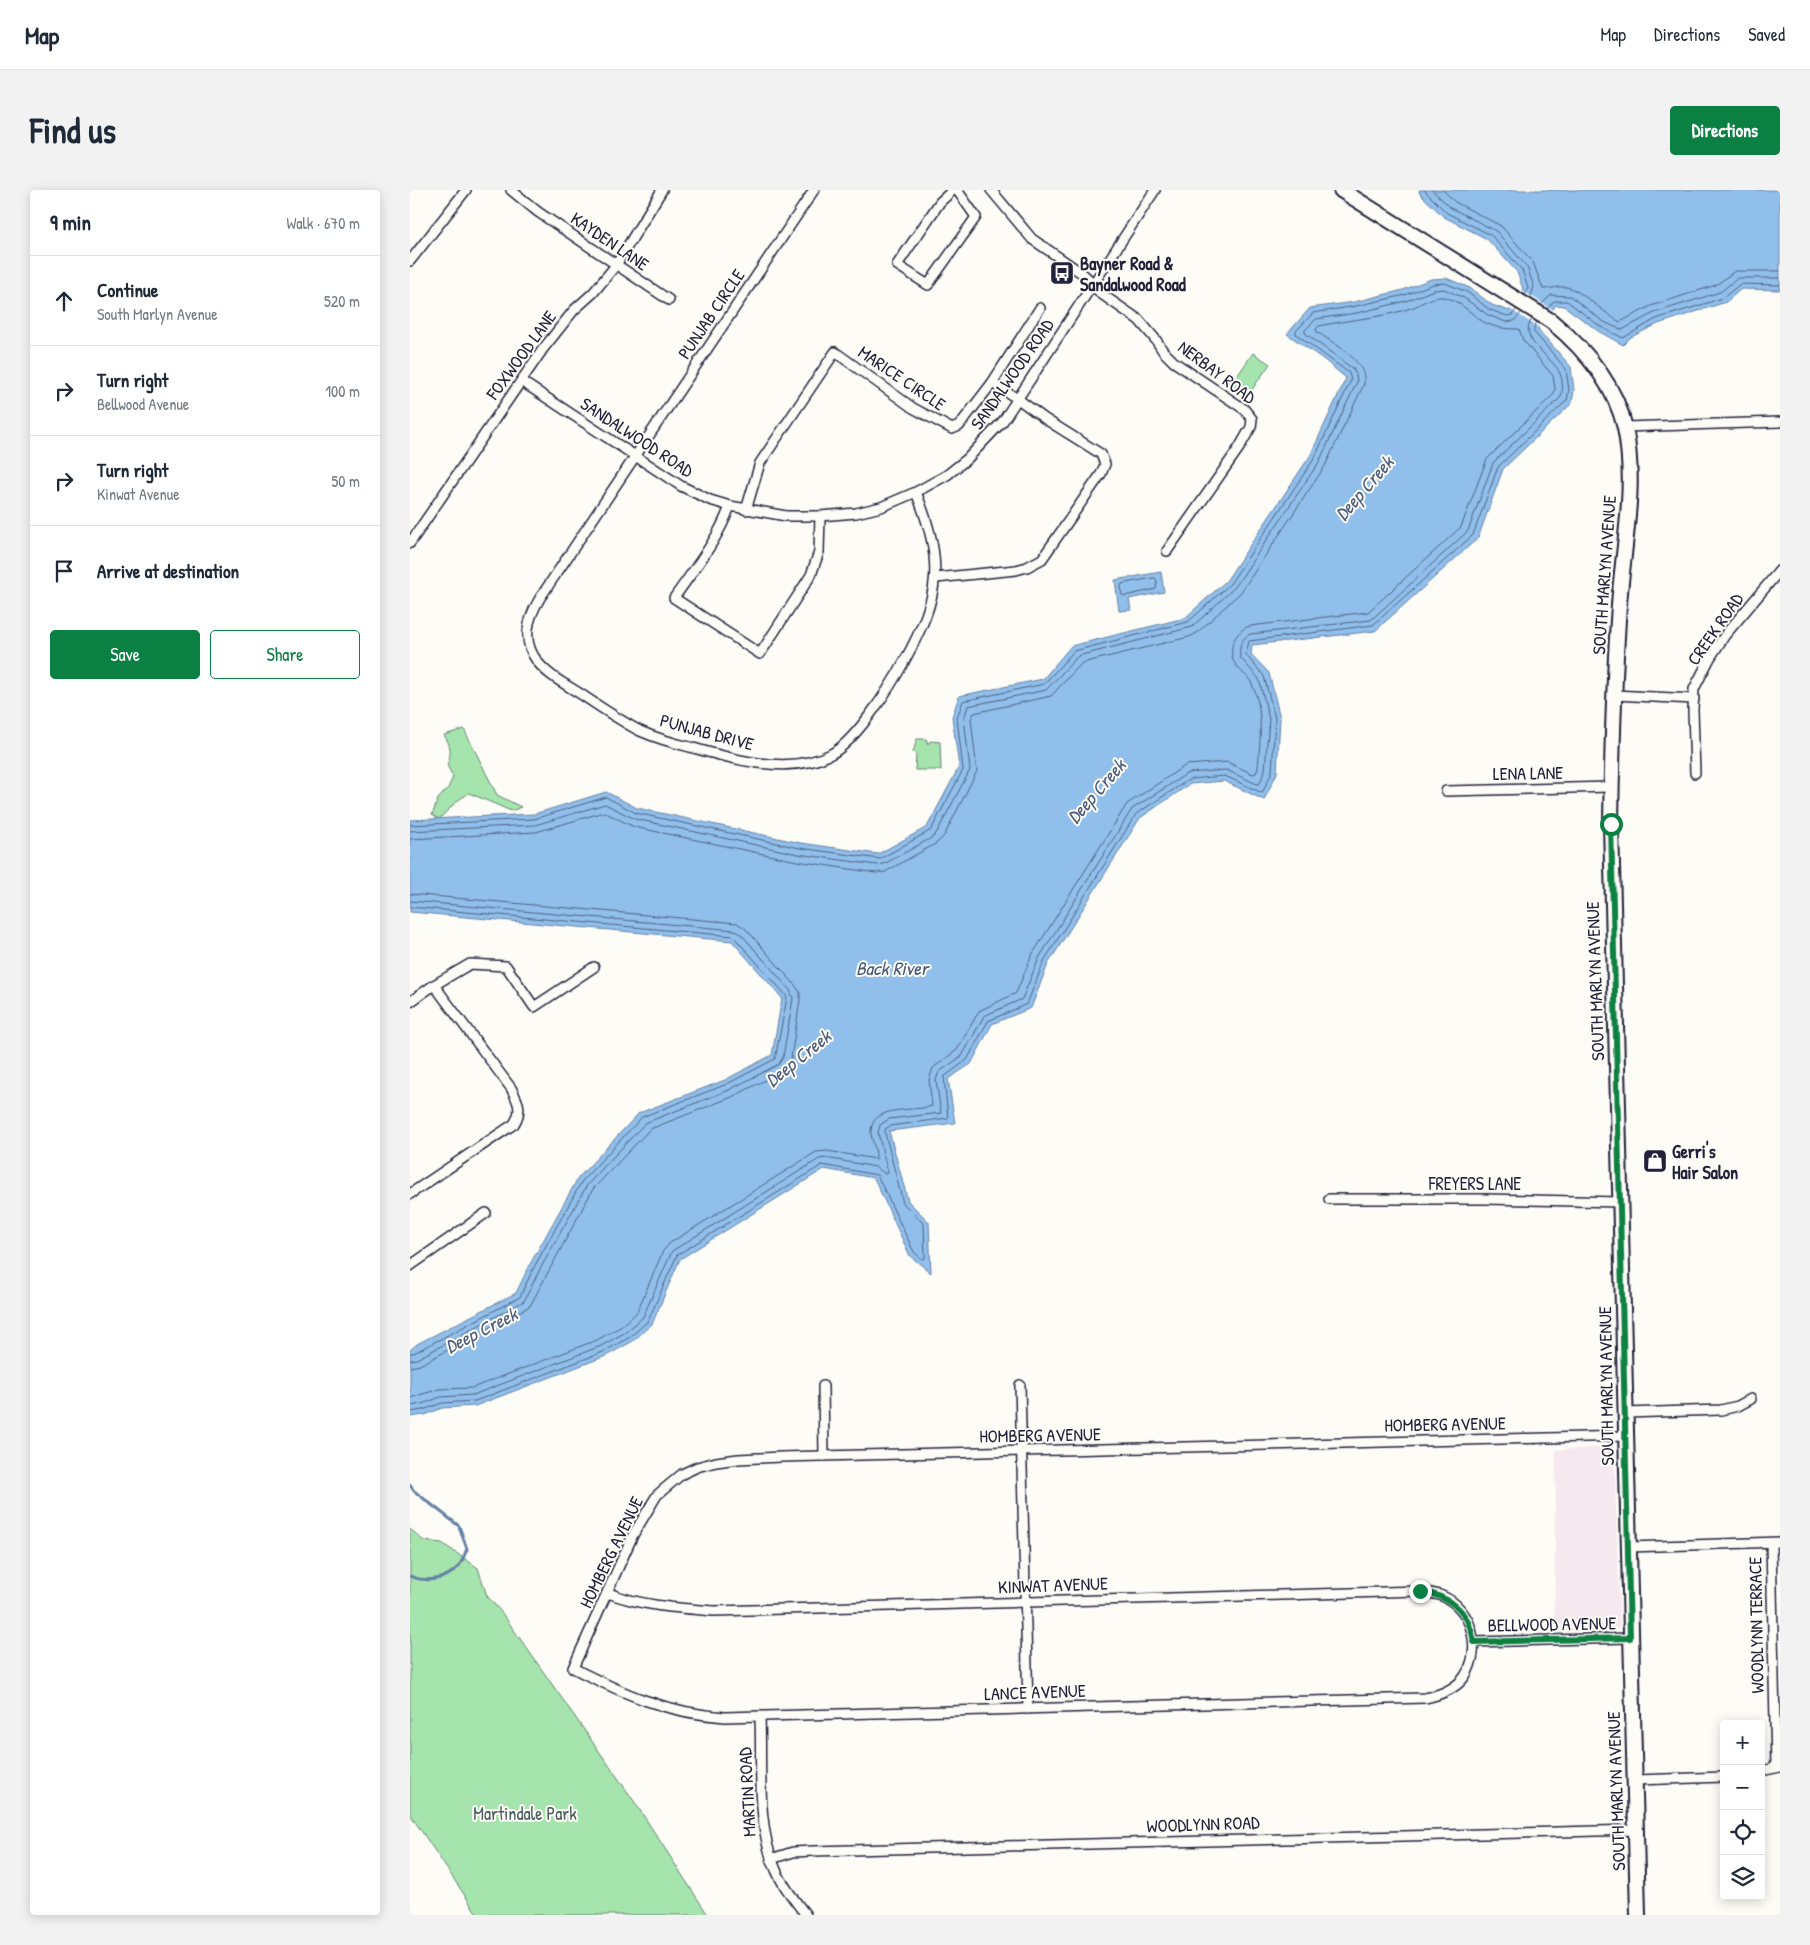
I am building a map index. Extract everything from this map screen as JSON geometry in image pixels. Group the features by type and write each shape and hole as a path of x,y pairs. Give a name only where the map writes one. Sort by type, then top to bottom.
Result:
{"street":[{"path":"410,261 466,190"},
{"name":"KAYDEN LANE","path":"511,190 538,212 669,300"},
{"name":"FOXWOOD LANE","path":"410,543 543,349 574,310 593,293 616,265 662,190"},
{"name":"PUNJAB CIRCLE","path":"636,455 814,190"},
{"path":"953,190 940,202 897,265 928,285 976,217 957,190"},
{"path":"991,190 1032,239 1083,274 1094,284"},
{"name":"SANDALWOOD ROAD","path":"521,381 636,455 649,467 710,500 746,510 786,516 856,513 881,507 940,479 967,459 1003,422 1155,190"},
{"name":"SOUTH MARLYN AVENUE","path":"1341,190 1512,296 1551,321 1572,338 1591,358 1605,379 1615,400 1624,427 1630,467 1630,491 1619,603 1611,788 1638,1915"},
{"name":"NERBAY ROAD","path":"1094,284 1100,293 1139,320 1174,362 1244,409 1252,419 1251,427 1243,442 1168,551"},
{"name":"MARICE CIRCLE","path":"746,510 760,463 835,352 913,408 952,429 959,426 992,383 1040,308"},
{"path":"936,578 1016,570 1027,567 1042,559 1105,464 1101,454 992,383"},
{"path":"1624,427 1780,422"},
{"name":"PUNJAB DRIVE","path":"636,455 530,615 528,629 531,649 537,661 549,673 619,719 641,731 663,740 746,762 790,764 812,761 829,755 850,740 902,664 921,629 936,578 935,556 930,529 916,492"},
{"path":"730,506 723,527 674,598 760,654 811,575 819,552 820,516"},
{"name":"CREEK ROAD","path":"1695,773 1694,689 1720,643 1736,621 1780,570"},
{"path":"1614,695 1694,699"},
{"name":"LENA LANE","path":"1446,791 1611,788"},
{"path":"410,1002 434,985 470,964 506,966 534,1007 594,967"},
{"path":"410,1194 514,1124 520,1110 519,1102 511,1088 434,985"},
{"name":"FREYERS LANE","path":"1329,1199 1485,1199 1620,1202"},
{"path":"410,1266 486,1213"},
{"path":"1020,1385 1028,1709"},
{"path":"823,1386 824,1456"},
{"path":"1625,1413 1721,1410 1738,1406 1751,1399"},
{"name":"HOMBERG AVENUE","path":"573,1668 633,1535 657,1495 682,1474 716,1462 738,1459 824,1456 1626,1436"},
{"path":"1629,1547 1775,1542"},
{"name":"WOODLYNN TERRACE","path":"1775,1542 1778,1767"},
{"name":"KINWAT AVENUE","path":"608,1593 638,1603 669,1608 714,1611 1420,1591 1443,1597 1460,1609 1467,1619 1474,1642"},
{"name":"BELLWOOD AVENUE","path":"1474,1642 1630,1638"},
{"name":"LANCE AVENUE","path":"573,1668 657,1706 704,1715 760,1717 1425,1698 1445,1692 1464,1677 1473,1657 1474,1642"},
{"name":"MARTIN ROAD","path":"760,1717 763,1814 767,1845 771,1859 780,1877 806,1915"},
{"path":"1765,1770 1778,1767"},
{"path":"1635,1780 1720,1778"},
{"name":"WOODLYNN ROAD","path":"771,1859 793,1852 813,1851 1636,1830"}],"shaded area":[{"path":"1614,1447 1620,1629 1554,1631 1556,1450"}],"green space":[{"path":"1253,353 1270,364 1248,395 1231,385"},
{"path":"464,729 497,795 521,807 511,811 469,793 457,801 439,819 432,815 438,799 448,788 453,777 447,765 450,749 444,735"},
{"path":"917,739 926,739 928,744 930,741 940,742 941,770 915,770 916,755 913,752"},
{"name":"Martindale Park","path":"410,1529 424,1541 442,1543 478,1568 487,1596 502,1613 634,1801 708,1915 478,1915 410,1814"}],"water":[{"name":"Back River","path":"1419,190 1780,190 1780,290 1741,289 1726,302 1658,324 1631,337 1623,345 1598,331 1564,306 1556,305 1538,329 1571,367 1574,390 1572,403 1503,469 1478,538 1375,631 1252,645 1251,654 1269,673 1280,718 1277,773 1264,800 1224,781 1190,784 1140,818 1048,964 1031,1008 992,1024 971,1064 948,1079 955,1123 889,1131 908,1201 929,1222 931,1273 910,1256 874,1178 824,1169 680,1259 652,1324 633,1341 606,1356 475,1406 442,1408 425,1415 410,1417 410,1350 417,1344 516,1293 578,1178 639,1113 725,1080 772,1055 782,998 732,941 410,912 410,820 534,814 606,792 637,808 801,843 878,854 927,827 959,767 952,717 959,696 1043,679 1071,646 1185,618 1226,581 1310,456 1346,378 1287,334 1310,308 1354,302 1403,290 1431,279 1446,278 1470,288 1492,305 1509,311 1523,289 1517,272 1487,239 1444,217 1420,194"},
{"path":"1161,572 1164,592 1129,599 1131,610 1119,611 1115,580"}],"pier":[{"path":"1520,289 1555,311 1541,329 1508,308"}],"waterway":[{"name":"Deep Creek","path":"410,1485 414,1491 459,1526 467,1549 462,1561 448,1575 429,1580 410,1576"}],"place":[{"name":"Bayner Road & Sandalwood Road","path":"1062,273"},
{"name":"Gerri's Hair Salon","path":"1655,1161"}],"route":[{"path":"1420,1591 1443,1597 1460,1609 1467,1619 1474,1642 1630,1638 1611,824"}]}
